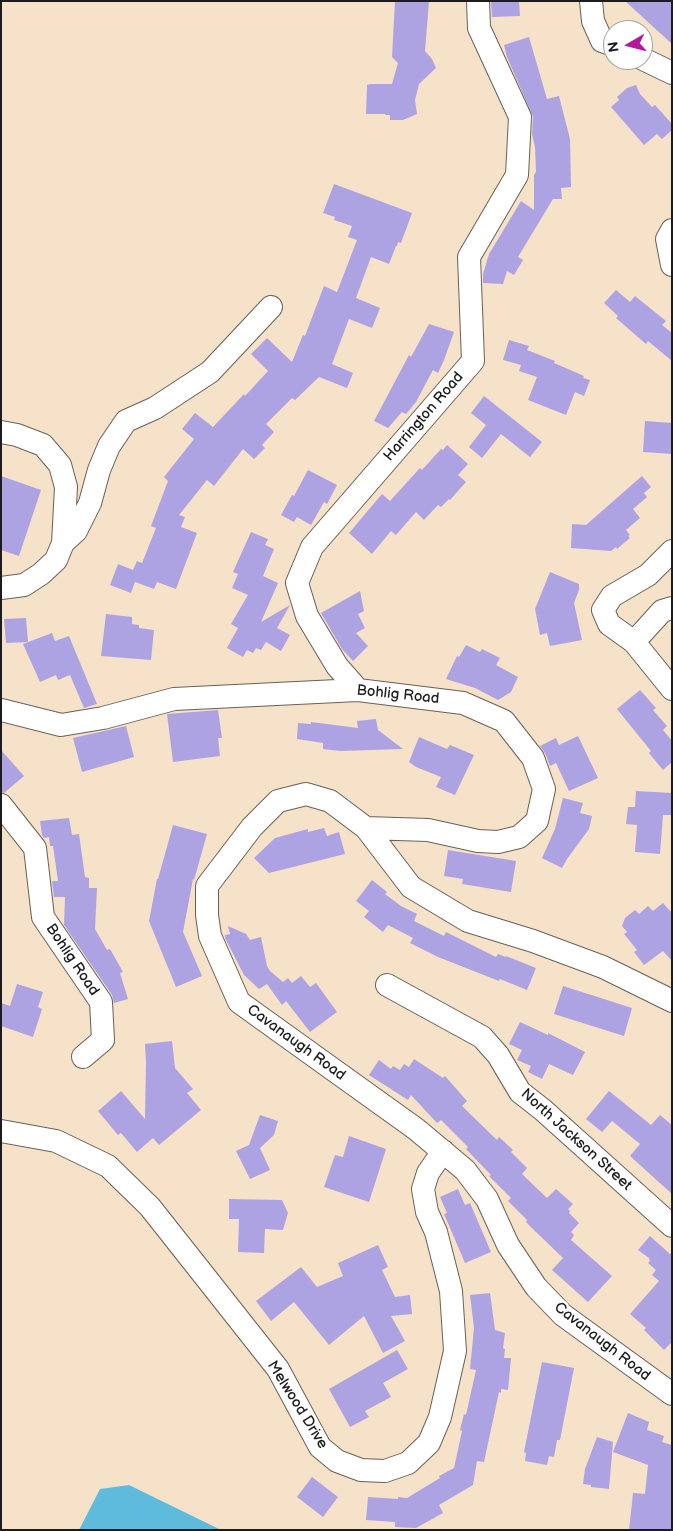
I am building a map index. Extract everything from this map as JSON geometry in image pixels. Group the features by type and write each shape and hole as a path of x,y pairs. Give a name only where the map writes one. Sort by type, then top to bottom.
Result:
{"street":[{"name":"Harrington Road","path":"358,690 337,666 307,616 296,583 312,546 473,362 470,257 517,175 520,117 479,28 478,1"},
{"path":"591,1 594,21 603,41"},
{"path":"653,63 672,72"},
{"path":"672,230 667,239 672,265"},
{"path":"63,543 76,531 90,502 99,470 109,446 126,421 155,408 210,372 271,306"},
{"path":"1,432 17,435 43,445 60,465 66,487 63,543 56,560 41,574 24,585 1,588"},
{"path":"672,551 648,575 612,596 603,610 609,624 634,642 672,689"},
{"path":"634,642 662,611 672,608"},
{"name":"Bohlig Road","path":"1,710 61,725 102,718 174,699 358,690 463,703 504,722 533,758 544,790 537,821 519,837 498,842 478,841 428,830 366,828"},
{"name":"Cavanaugh Road","path":"672,1001 603,967 533,941 468,921 411,887 366,828 330,801 306,794 278,801 252,827 207,886 207,915 210,936 239,1002 416,1129 465,1170 488,1199 508,1245 536,1287 563,1315 672,1394"},
{"name":"Bohlig Road","path":"1,805 35,848 43,917 101,1002 103,1040 83,1057"},
{"name":"North Jackson Street","path":"387,984 482,1037 498,1056 520,1092 550,1116 672,1226"},
{"name":"Melwood Drive","path":"1,1130 56,1141 108,1166 150,1207 278,1370 320,1447 337,1461 360,1470 386,1471 408,1464 430,1443 440,1417 455,1351 451,1291 436,1232 427,1212 423,1188 428,1173 443,1151"}],"water":[{"path":"129,1485 221,1530 79,1530 100,1489"}],"building":[{"path":"395,1 429,1 425,51 432,59 436,68 419,84 415,100 417,114 403,120 390,120 390,115 385,114 366,114 367,85 392,84 398,63 392,57"},
{"path":"491,1 519,1 520,16 492,17"},
{"path":"625,1 672,1 672,44 653,27 653,20 646,20"},
{"path":"529,37 547,99 559,96 570,139 571,187 561,188 562,199 553,199 518,257 523,260 514,275 507,271 503,284 483,283 483,274 489,254 521,201 534,210 534,175 536,172 535,147 532,134 533,117 507,57 504,45"},
{"path":"636,85 640,94 652,107 655,105 672,124 672,130 662,139 657,134 644,145 611,107 619,100 617,97 627,88"},
{"path":"334,184 412,213 401,243 398,242 389,264 371,257 356,298 380,308 372,328 349,319 332,364 353,373 347,388 319,377 295,400 292,398 266,424 274,432 262,445 265,448 254,459 243,449 214,486 207,480 179,515 185,517 181,527 197,533 176,589 157,582 154,589 135,582 131,593 110,585 118,564 133,570 137,561 142,563 156,528 151,526 168,481 164,477 194,439 182,429 195,413 213,427 244,394 245,396 268,371 251,354 267,338 292,362 303,335 305,336 324,286 337,292 357,240 348,237 352,226 334,220 335,217 323,213"},
{"path":"616,290 630,302 635,296 666,321 662,325 672,333 672,361 648,341 646,344 616,318 618,316 604,303"},
{"path":"429,324 454,332 444,360 438,373 433,370 416,402 406,414 402,412 388,428 374,421 409,355 411,357"},
{"path":"509,340 529,346 527,350 555,361 554,363 590,380 584,396 575,392 566,415 528,400 537,377 519,371 521,365 503,360"},
{"path":"484,396 542,442 530,457 501,434 482,458 469,447 486,425 471,413"},
{"path":"645,421 672,423 672,454 643,452"},
{"path":"447,445 468,464 458,475 466,482 450,500 441,507 438,505 424,520 416,512 396,535 391,531 372,554 349,533 382,494 390,501 420,468 422,470"},
{"path":"308,470 337,485 327,504 324,502 311,525 297,517 294,522 281,515"},
{"path":"1,476 41,490 19,556 1,550"},
{"path":"642,476 651,487 644,493 647,497 633,509 640,518 626,530 630,538 617,549 616,547 611,551 571,548 572,524 586,525"},
{"path":"251,532 268,539 265,545 274,549 263,576 278,583 261,622 290,605 277,628 290,635 281,651 266,642 261,650 256,648 253,653 247,650 243,657 227,648 238,628 231,624 248,595 232,588 238,574 233,572"},
{"path":"550,572 579,584 579,590 574,603 582,640 550,646 547,633 540,635 535,609"},
{"path":"360,591 364,611 358,614 365,628 356,633 368,646 353,661 342,649 321,613"},
{"path":"106,614 132,617 132,624 139,625 139,628 154,630 151,660 101,656"},
{"path":"26,618 28,642 6,643 4,619"},
{"path":"52,633 55,641 69,636 97,704 84,708 70,675 58,680 56,675 40,682 23,644"},
{"path":"466,645 480,652 482,649 500,658 496,665 518,677 511,692 498,700 475,688 446,679 457,656 459,657"},
{"path":"640,690 656,708 653,710 667,726 663,730 672,741 672,762 663,770 649,753 651,751 617,709"},
{"path":"218,710 222,738 218,738 220,756 173,762 167,714"},
{"path":"376,719 378,730 403,749 340,751 323,749 323,743 297,739 298,723 311,724 311,722 358,728 357,721"},
{"path":"126,726 134,757 82,772 73,738"},
{"path":"578,736 598,778 569,791 556,763 550,766 540,746 556,738 559,745"},
{"path":"419,737 447,749 450,745 474,755 455,795 436,787 441,777 416,767 409,762"},
{"path":"1,750 24,776 4,793 1,792"},
{"path":"636,791 672,793 672,815 663,815 660,854 635,852 637,825 626,824 628,807 635,807"},
{"path":"563,798 583,803 580,813 592,816 589,829 562,868 542,858 555,829"},
{"path":"69,818 72,835 79,834 85,877 89,878 89,888 97,888 95,929 107,950 110,949 123,972 120,973 128,999 114,1003 112,995 64,925 65,897 54,897 52,881 58,881 53,846 50,846 49,837 44,838 42,835 40,821"},
{"path":"173,825 207,834 193,879 183,932 202,976 176,987 149,921 157,879"},
{"path":"324,828 327,836 339,832 345,854 269,873 254,858 275,838 308,829 308,832"},
{"path":"448,850 516,861 511,892 462,884 463,879 444,876"},
{"path":"372,880 387,892 385,894 401,906 417,914 414,921 444,936 446,932 496,957 498,954 506,956 536,968 527,990 438,957 410,943 413,938 388,925 383,932 364,917 369,911 356,901"},
{"path":"663,903 672,913 672,961 663,951 644,965 634,952 637,950 624,934 627,932 622,926 625,918 635,910 639,914 648,906 653,911"},
{"path":"228,926 246,934 250,940 261,937 267,966 270,971 283,982 288,978 292,983 301,976 310,987 316,983 337,1012 310,1032 286,1001 282,1005 267,984 259,989 244,975 225,938 225,935 230,934"},
{"path":"17,984 43,992 38,1007 42,1009 33,1037 1,1026 1,1003 10,1006"},
{"path":"563,986 632,1008 624,1036 554,1014"},
{"path":"520,1022 548,1035 548,1033 585,1052 573,1075 549,1064 542,1079 528,1072 531,1066 517,1060 522,1050 509,1044"},
{"path":"172,1041 175,1068 193,1089 187,1093 201,1110 159,1145 153,1138 137,1152 121,1133 118,1135 98,1111 121,1091 145,1119 145,1044"},
{"path":"414,1059 443,1078 445,1076 467,1101 462,1106 497,1140 499,1137 513,1150 511,1152 527,1168 522,1174 547,1198 556,1189 573,1204 568,1209 569,1213 579,1223 571,1232 574,1235 571,1240 612,1276 588,1302 552,1270 563,1258 526,1222 527,1220 508,1201 511,1198 466,1149 468,1147 441,1120 437,1123 411,1095 408,1100 369,1075 379,1060 391,1069 393,1066 400,1070 404,1064 409,1067"},
{"path":"609,1091 651,1125 660,1115 672,1125 672,1194 630,1156 640,1144 612,1121 602,1132 586,1119"},
{"path":"260,1115 278,1121 274,1135 260,1148 270,1170 250,1179 236,1151 249,1145"},
{"path":"349,1136 386,1149 369,1202 324,1187 335,1155 343,1157"},
{"path":"458,1189 465,1205 470,1203 491,1252 465,1263 444,1214 447,1213 440,1197"},
{"path":"229,1199 282,1200 288,1213 283,1230 265,1229 264,1253 238,1252 239,1219 229,1219"},
{"path":"650,1236 670,1254 672,1252 672,1342 664,1350 644,1330 646,1328 630,1314 659,1281 652,1275 656,1270 648,1263 650,1261 649,1258 638,1250"},
{"path":"378,1245 388,1267 382,1270 395,1297 410,1295 412,1314 391,1316 405,1341 383,1353 364,1316 329,1345 294,1302 271,1321 256,1301 301,1267 317,1287 343,1276 338,1263"},
{"path":"490,1293 495,1330 505,1333 504,1358 511,1358 508,1390 501,1389 501,1393 499,1392 484,1462 477,1461 473,1485 439,1505 443,1513 416,1528 395,1527 395,1522 366,1520 368,1497 407,1498 454,1468 462,1431 460,1430 464,1414 466,1415 476,1370 470,1369 474,1328 470,1295"},
{"path":"397,1350 408,1369 383,1383 391,1397 365,1411 369,1417 350,1427 329,1389"},
{"path":"542,1362 574,1368 560,1440 557,1440 554,1457 549,1456 547,1465 525,1461 526,1453 524,1452"},
{"path":"628,1413 649,1422 647,1430 664,1436 662,1442 672,1445 672,1530 629,1530 633,1493 645,1494 648,1465 613,1452"},
{"path":"597,1437 613,1442 609,1489 583,1484 585,1469"},
{"path":"312,1477 338,1497 323,1517 297,1497"}]}
